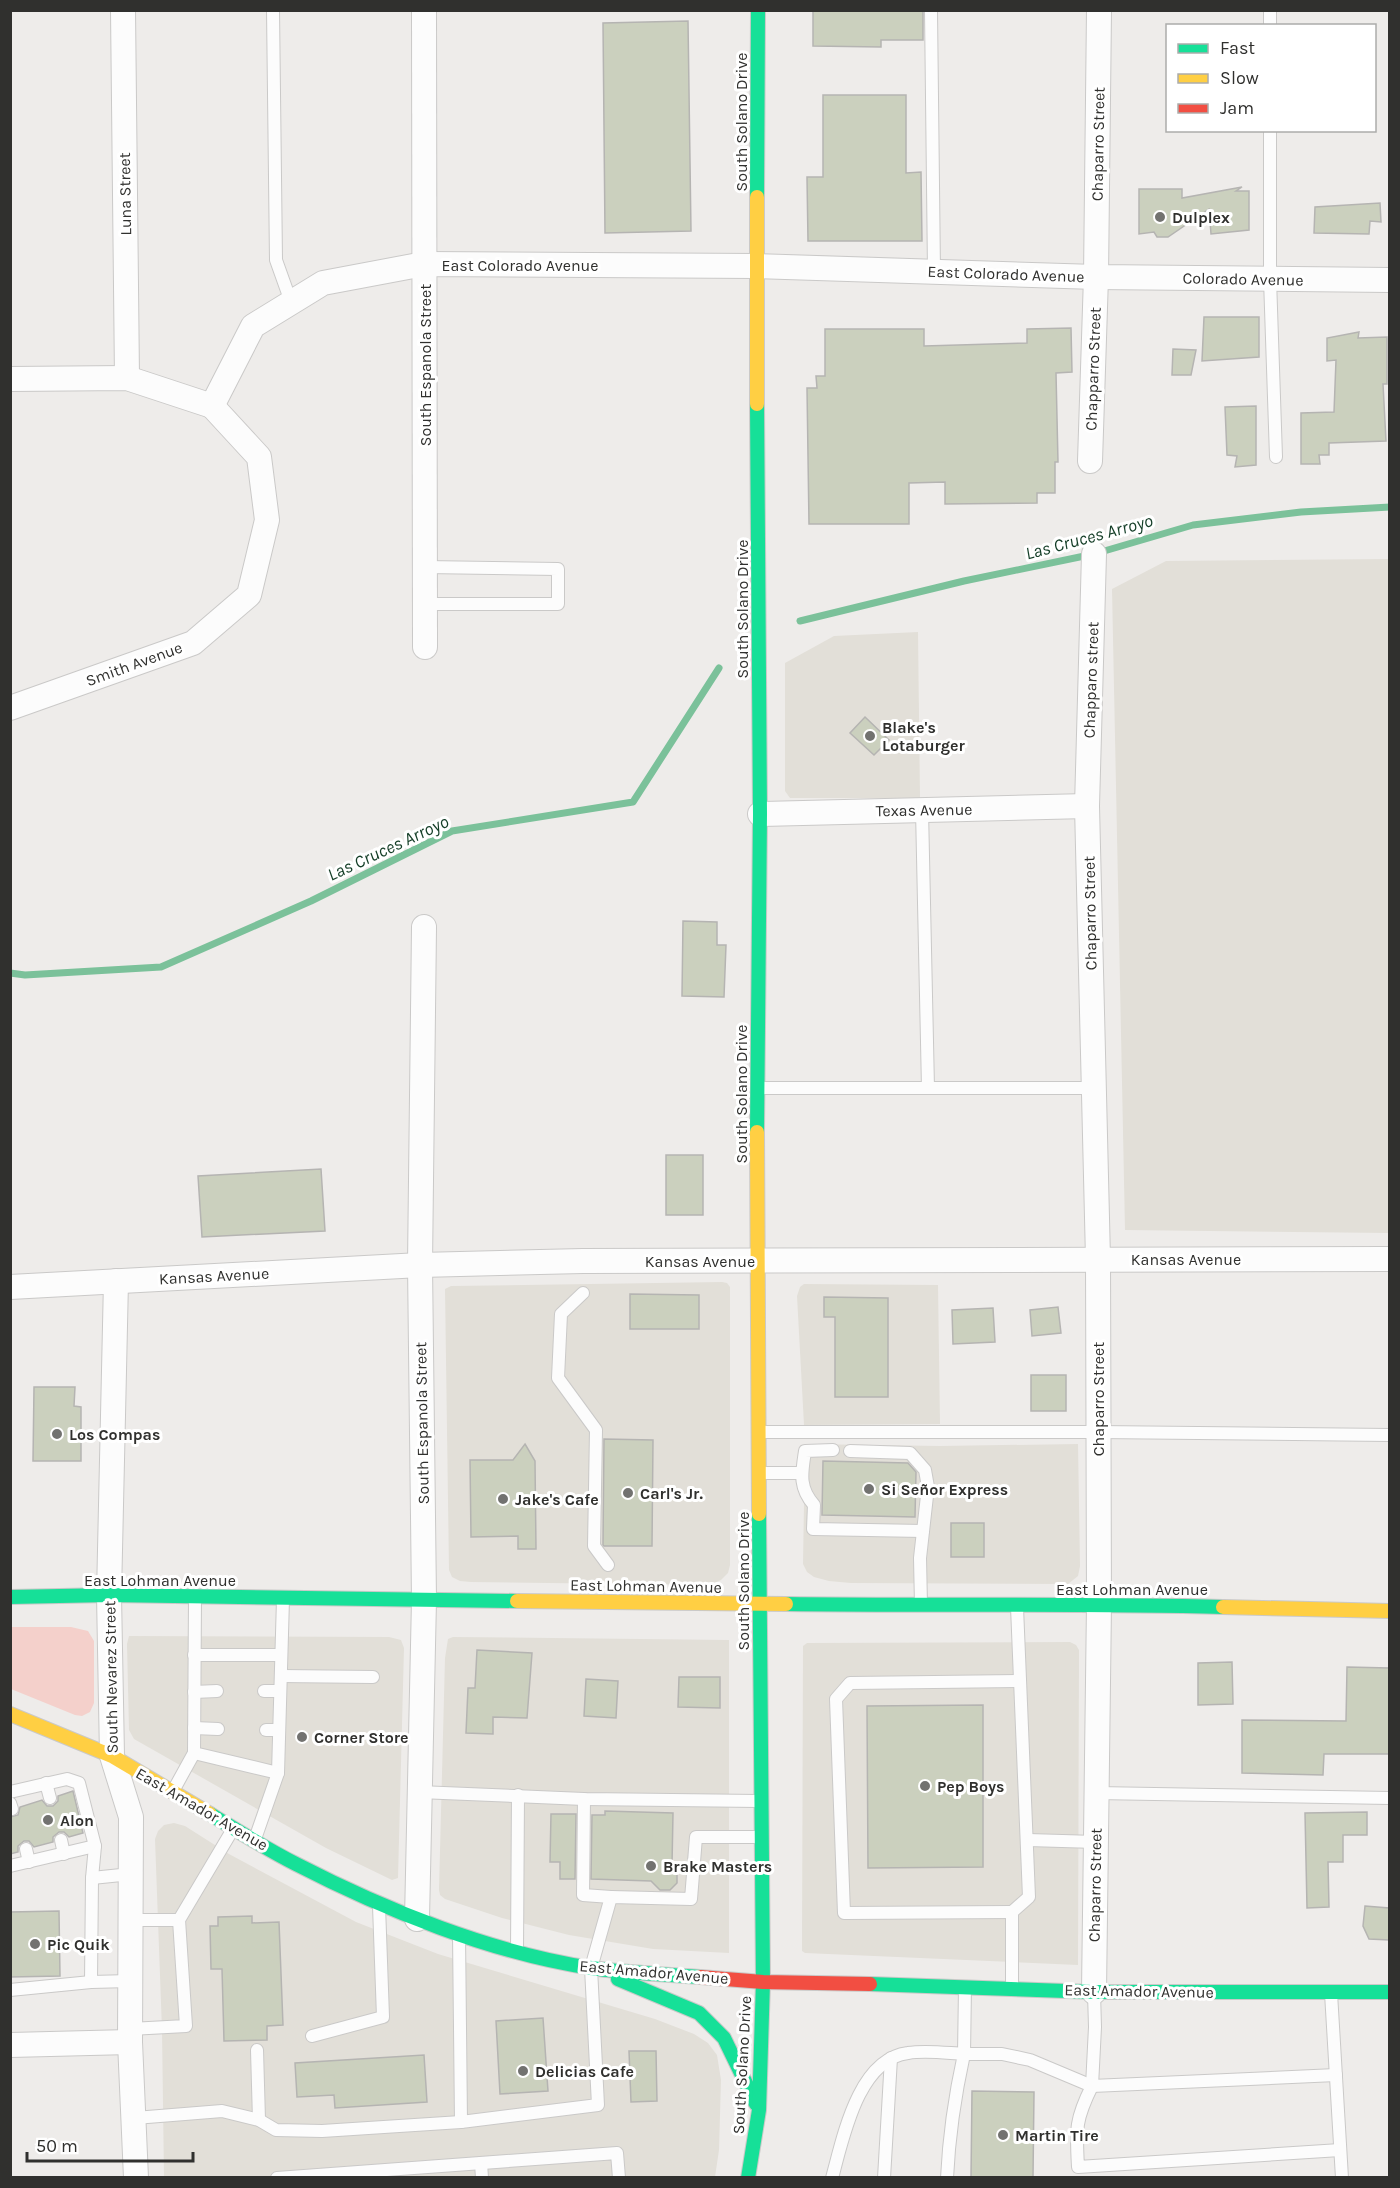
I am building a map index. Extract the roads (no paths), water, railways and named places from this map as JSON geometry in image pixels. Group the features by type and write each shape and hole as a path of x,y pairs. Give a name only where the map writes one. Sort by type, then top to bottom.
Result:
{"main road":[{"name":"South Solano Drive","path":"748,2178 759,2110 763,1982 757,1088 760,814 756,266 758,10"},
{"name":"East Lohman Avenue","path":"10,1597 109,1595 921,1606 1099,1604 1389,1611"},
{"name":"East Amador Avenue","path":"10,1714 112,1756 295,1864 379,1903 417,1919 516,1951 591,1968 763,1982 964,1986 1094,1992 1389,1992"},
{"path":"591,1968 699,2013 724,2038 759,2110"}],"street":[{"name":"Luna Street","path":"123,10 127,378"},
{"name":"South Espanola Street","path":"424,10 425,647"},
{"name":"Chaparro Street","path":"1096,277 1099,10"},
{"name":"East Colorado Avenue","path":"212,406 253,326 323,283 424,264 756,266 1096,277"},
{"name":"Colorado Avenue","path":"1096,277 1389,280"},
{"name":"Chapparro Street","path":"1090,461 1096,277"},
{"path":"10,379 127,378 212,406"},
{"name":"Smith Avenue","path":"10,708 193,643 249,595 267,520 259,457 212,406"},
{"name":"Chapparo street","path":"1088,806 1094,554"},
{"name":"Chaparro Street","path":"1088,806 1098,1259 1099,1604 1094,1992"},
{"name":"Texas Avenue","path":"760,814 1088,806"},
{"name":"South Espanola Street","path":"417,1919 424,1600 420,1265 424,927"},
{"name":"Kansas Avenue","path":"10,1287 420,1265 583,1261 1389,1259"},
{"name":"South Nevarez Street","path":"116,1281 109,1595 112,1756 131,1816 130,2035 136,2178"},
{"path":"10,2045 130,2035"}],"lane":[{"path":"273,10 276,260 291,302"},
{"path":"931,10 934,272"},
{"path":"1270,132 1270,279 1276,457"},
{"path":"425,567 558,569 558,604 425,604"},
{"path":"921,810 928,1088"},
{"path":"757,1088 1093,1088"},
{"path":"583,1293 561,1314 558,1378 596,1430 594,1546 608,1565"},
{"path":"759,1432 1389,1435"},
{"path":"833,1450 806,1451 802,1473 804,1494 814,1505 813,1528 924,1531"},
{"path":"850,1451 910,1453 925,1470 928,1487 920,1558 921,1606"},
{"path":"759,1473 802,1473"},
{"path":"173,1792 194,1753 195,1597"},
{"path":"254,1840 278,1773 283,1598"},
{"path":"1017,1606 1029,1897 1012,1912 844,1913 836,1699 850,1683 1020,1681"},
{"path":"194,1654 281,1654"},
{"path":"281,1676 373,1677"},
{"path":"194,1692 217,1691"},
{"path":"264,1691 280,1691"},
{"path":"194,1728 218,1729"},
{"path":"266,1730 279,1730"},
{"path":"194,1753 278,1773"},
{"path":"10,1792 68,1779 79,1783 95,1846 92,1878 91,1982"},
{"path":"46,1783 50,1798"},
{"path":"419,1792 584,1799 760,1801"},
{"path":"1096,1793 1389,1798"},
{"path":"516,1951 518,1795"},
{"path":"584,1799 583,1895 692,1899 696,1837 761,1837"},
{"path":"130,2035 186,2026 179,1920 234,1828"},
{"path":"61,1840 64,1854"},
{"path":"1028,1840 1096,1842"},
{"path":"10,1866 28,1856 64,1854 95,1846"},
{"path":"92,1878 131,1874"},
{"path":"135,2118 222,2111 259,2120 276,2130 322,2131 461,2122 598,2105 591,1968 611,1897"},
{"path":"312,2036 383,2017 379,1903"},
{"path":"1012,1912 1012,1988"},
{"path":"131,1920 179,1920"},
{"path":"459,1933 461,2122"},
{"path":"10,1990 91,1982 130,1982"},
{"path":"947,2178 954,2099 964,2054 964,1986"},
{"path":"1094,1992 1092,2086 1079,2112 1076,2131 1078,2167 1340,2150"},
{"path":"1331,1992 1342,2178"},
{"path":"257,2050 259,2120"},
{"path":"832,2178 850,2112 861,2090 875,2072 891,2058 908,2053 1002,2054 1030,2060 1092,2086 1336,2075"},
{"path":"884,2178 891,2058"},
{"path":"277,2178 427,2172 481,2163 617,2153 619,2178"},
{"path":"481,2163 482,2178"}],"waterway":[{"name":"Las Cruces Arroyo","path":"800,621 964,581 1094,554 1193,525 1301,512 1390,507"},
{"name":"Las Cruces Arroyo","path":"10,973 25,975 161,967 311,901 452,831 633,802 719,668"}],"place":[{"name":"Dulplex","path":"1160,217"},
{"name":"Blake's Lotaburger","path":"870,736"},
{"name":"Los Compas","path":"57,1434"},
{"name":"Si Señor Express","path":"869,1489"},
{"name":"Carl's Jr.","path":"628,1493"},
{"name":"Jake's Cafe","path":"503,1499"},
{"name":"Corner Store","path":"302,1737"},
{"name":"Pep Boys","path":"925,1786"},
{"name":"Alon","path":"48,1820"},
{"name":"Brake Masters","path":"651,1866"},
{"name":"Pic Quik","path":"35,1944"},
{"name":"Delicias Cafe","path":"523,2071"},
{"name":"Martin Tire","path":"1003,2135"}]}
